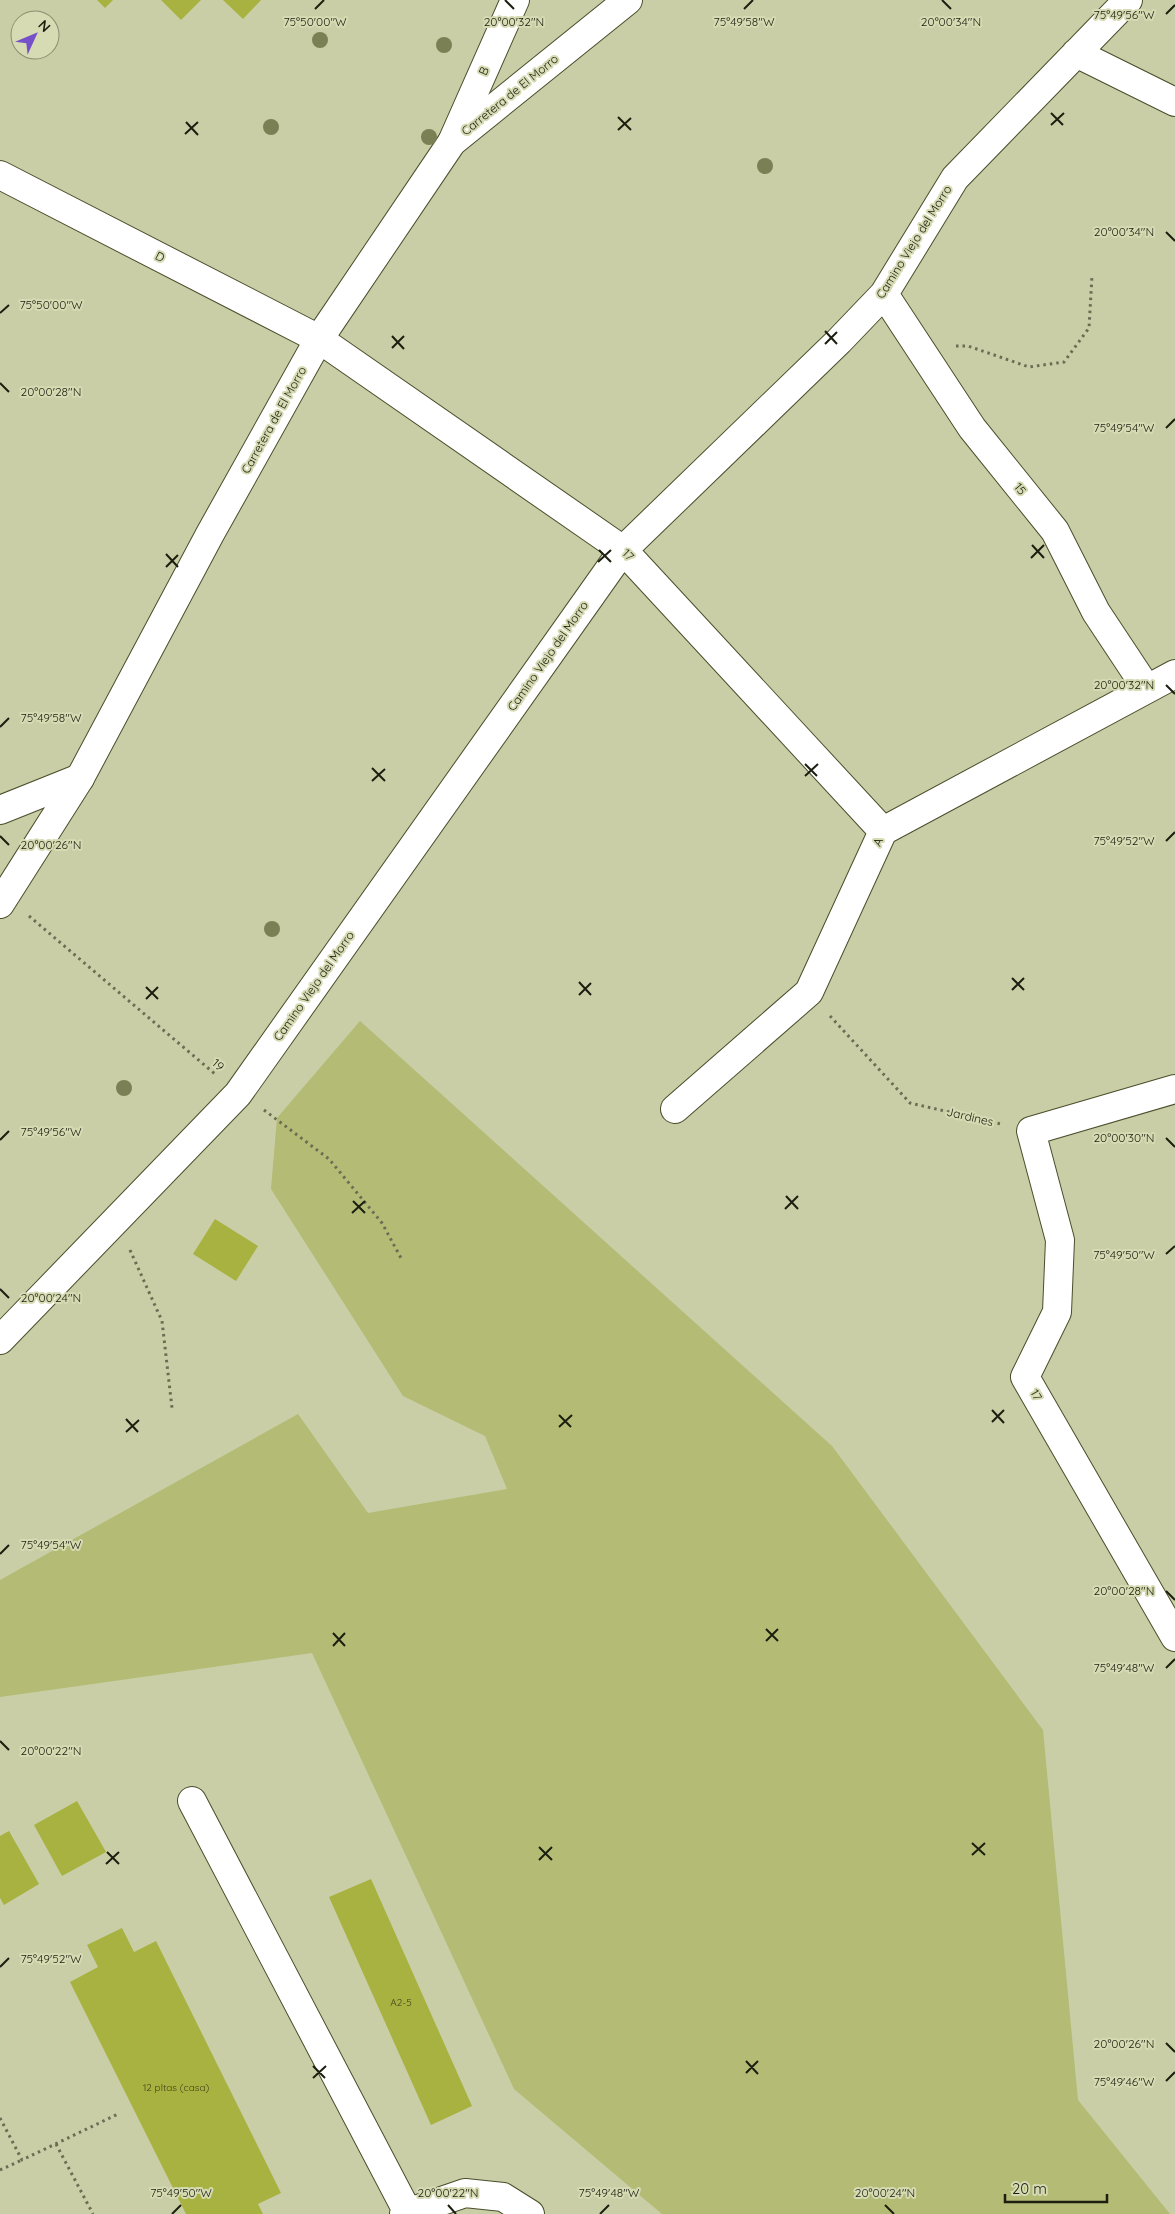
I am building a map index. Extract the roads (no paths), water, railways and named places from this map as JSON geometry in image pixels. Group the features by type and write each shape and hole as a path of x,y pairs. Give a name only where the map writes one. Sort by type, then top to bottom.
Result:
{"street":[{"name":"B","path":"452,142 515,0"},
{"name":"Carretera de El Morro","path":"3,901 80,778 210,534 320,339 452,142 628,0"},
{"name":"Camino Viejo del Morro","path":"0,1340 238,1094 623,550 839,342 884,294 954,178 1128,0"},
{"path":"1076,53 1175,102"},
{"name":"D","path":"0,175 320,339"},
{"name":"15","path":"884,294 972,428 1055,531 1096,612 1147,689"},
{"name":"17","path":"320,339 623,550 884,831"},
{"name":"A","path":"675,1109 809,992 884,831 1175,674"},
{"path":"0,810 80,778"},
{"name":"17","path":"1175,1089 1031,1131 1060,1240 1057,1312 1025,1377 1175,1637"},
{"path":"192,1801 406,2213 465,2193 503,2197 530,2214"}]}
